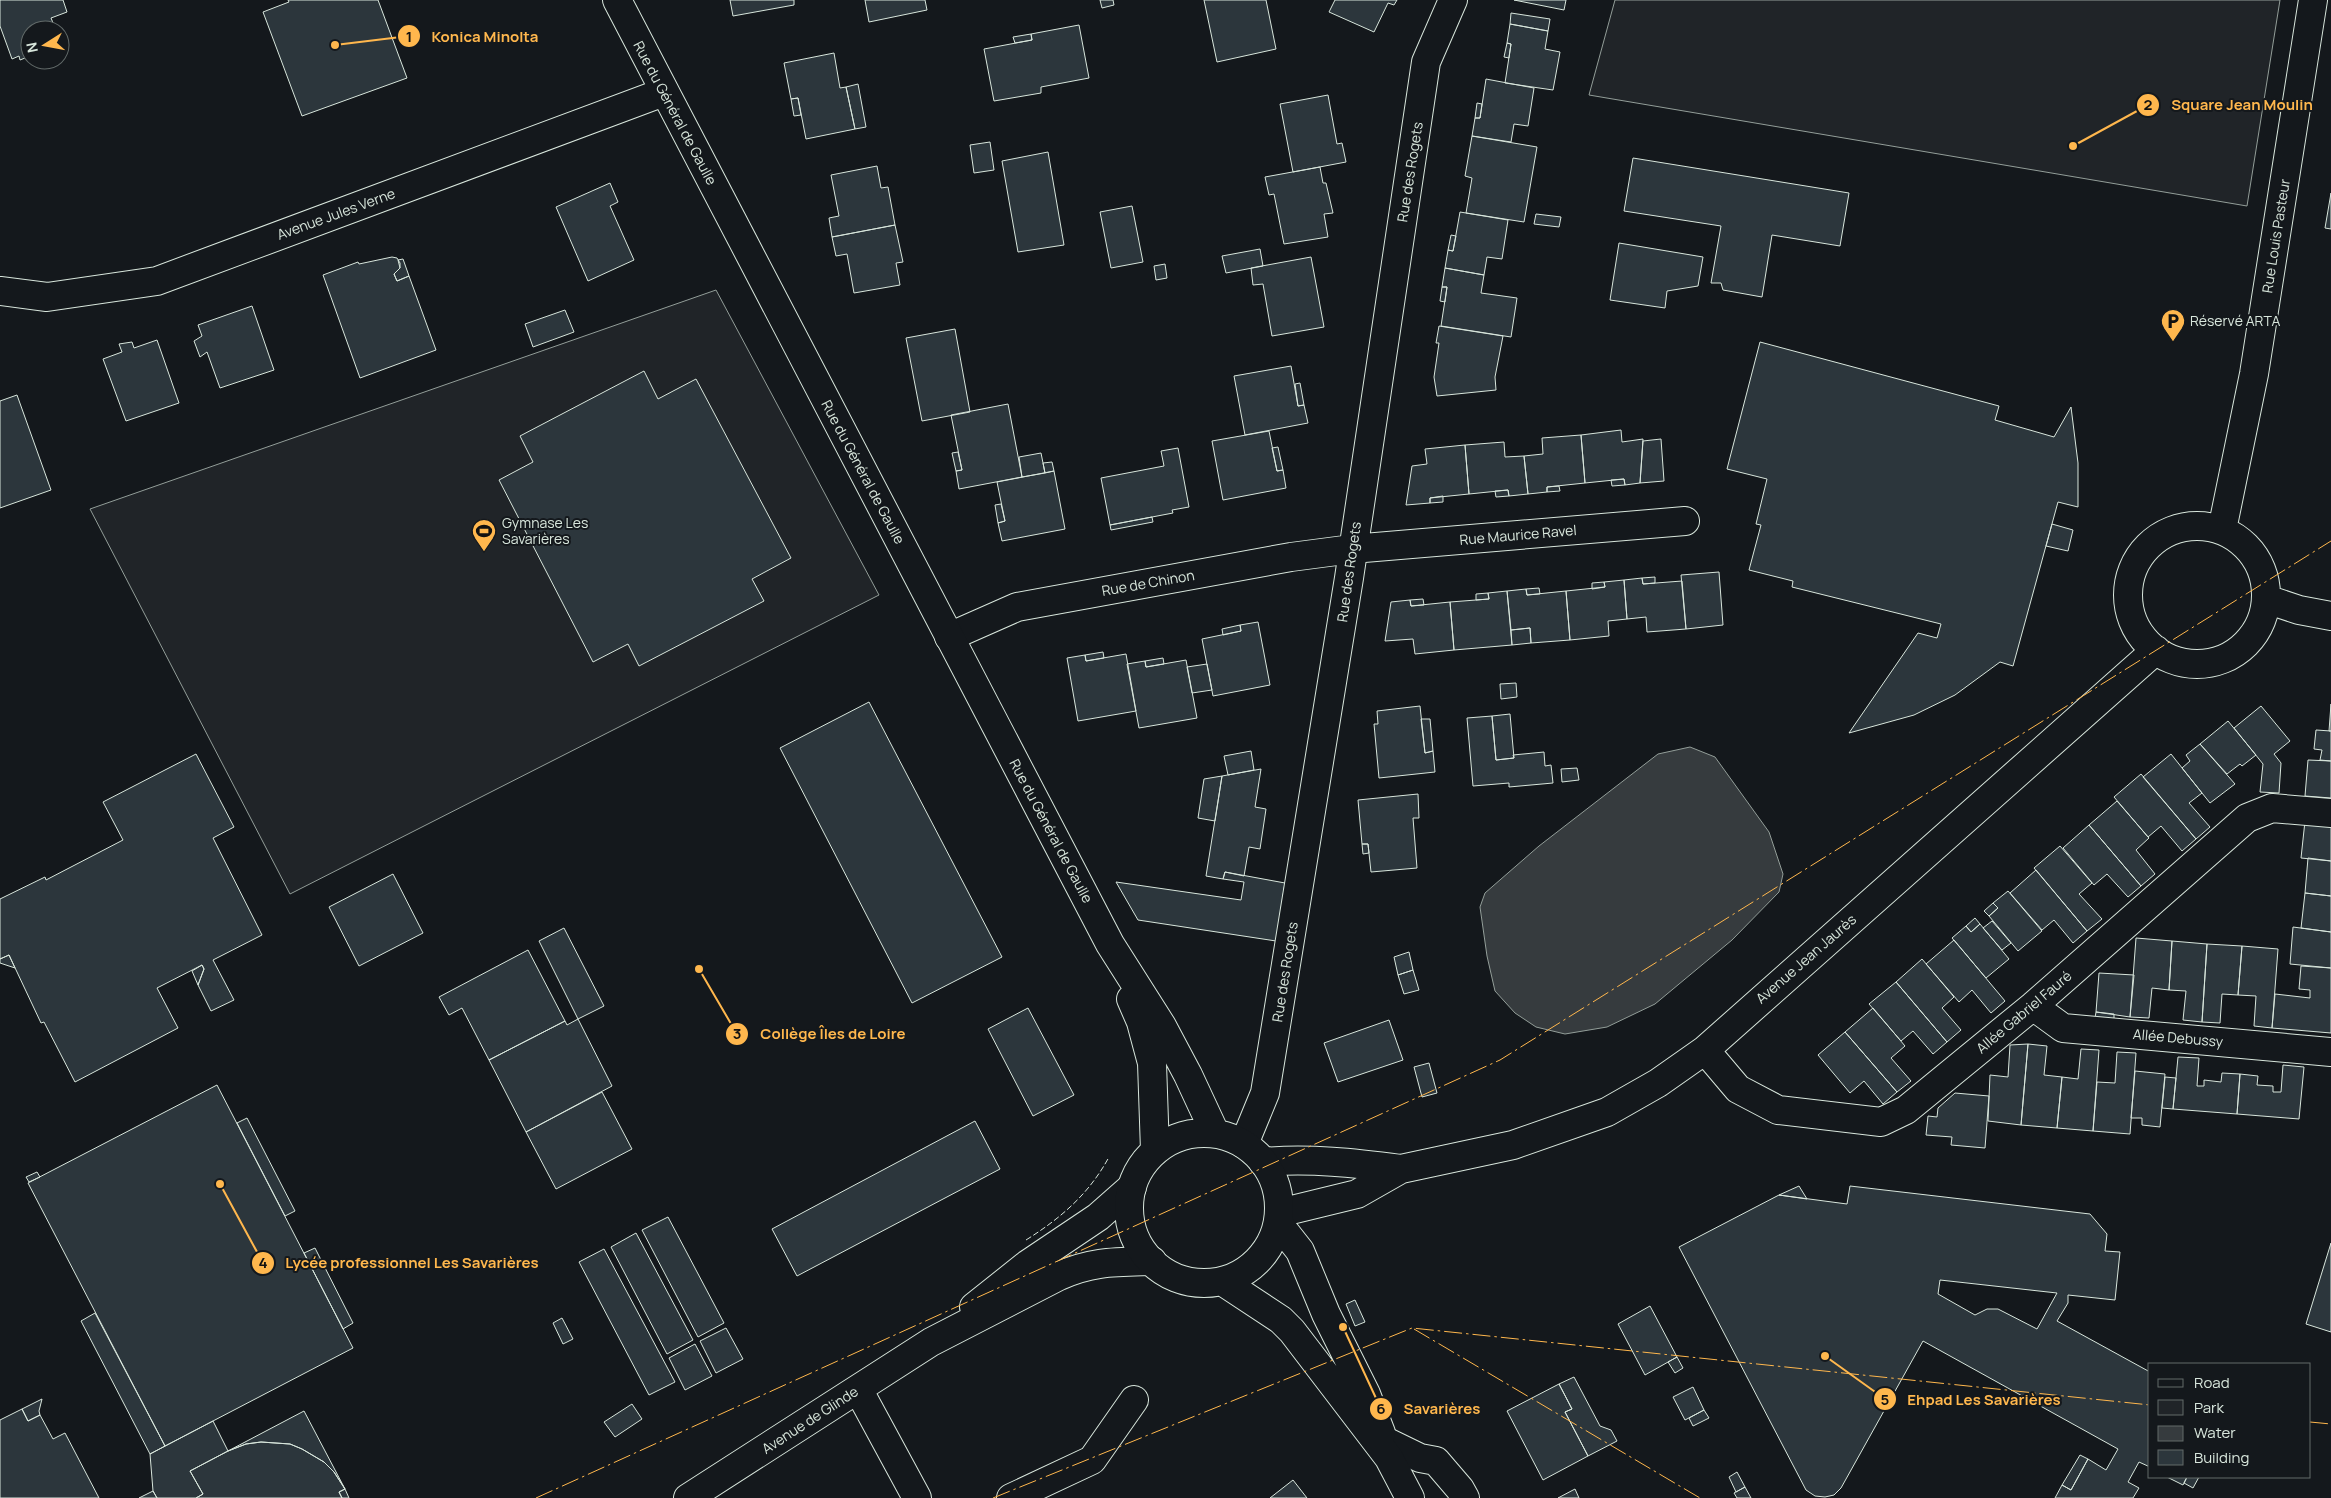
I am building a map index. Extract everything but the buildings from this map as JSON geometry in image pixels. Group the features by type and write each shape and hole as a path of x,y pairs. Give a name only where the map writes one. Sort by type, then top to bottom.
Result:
{"street":[{"name":"Rue du Général de Gaulle","path":"617,0 1110,944 1162,1026 1188,1075 1215,1134"},
{"name":"Rue des Rogets","path":"1253,1153 1265,1093 1352,549 1426,62 1453,0"},
{"name":"Rue Louis Pasteur","path":"2222,530 2254,374 2313,0"},
{"name":"Avenue Jules Verne","path":"0,291 47,297 157,281 664,92"},
{"name":"Rue Maurice Ravel","path":"1352,549 1685,522"},
{"path":"2198,526 2222,530 2238,539 2254,555 2264,578 2266,599 2263,617 2254,635 2244,647 2214,663 2191,664 2174,661 2156,650 2138,632 2130,612 2128,587 2136,564 2152,542 2171,531 2198,526"},
{"name":"Rue de Chinon","path":"949,637 1017,607 1291,557 1352,549"},
{"path":"2266,599 2299,610 2331,616"},
{"name":"Avenue Jean Jaurès","path":"1278,1218 1357,1194 1401,1169 1513,1144 1607,1112 1658,1083 1705,1050 2156,650"},
{"name":"Allée Gabriel Fauré","path":"1705,1050 1738,1089 1778,1110 1881,1122 1906,1110 2032,1006 2247,818 2272,808 2331,813"},
{"name":"Rue du Général de Gaulle","path":"1110,944 1141,1022 1152,1063 1155,1151"},
{"name":"Allée Debussy","path":"2032,1006 2063,1028 2331,1052"},
{"path":"1197,1133 1215,1134 1232,1138 1253,1153 1271,1173 1277,1190 1278,1218 1272,1240 1260,1259 1241,1274 1222,1281 1197,1283 1180,1279 1165,1272 1141,1249 1132,1230 1129,1208 1132,1188 1142,1165 1155,1151 1179,1137 1197,1133"},
{"name":"Avenue Jean Jaurès","path":"1253,1153 1401,1169"},
{"name":"Avenue de Glinde","path":"932,1342 1028,1264 1098,1216 1132,1188"},
{"path":"1278,1218 1300,1251 1326,1314 1366,1394 1386,1449 1410,1498"},
{"name":"Avenue de Glinde","path":"688,1498 932,1342 1079,1266 1097,1263 1152,1261"},
{"path":"1222,1281 1281,1320 1292,1331 1386,1449 1436,1461 1460,1489 1465,1498"},
{"path":"858,1389 917,1498"},
{"path":"1011,1498 1092,1460 1134,1400"}],"green space":[{"path":"1615,0 2280,0 2247,206 1589,95"},
{"name":"Gymnase Les Savarières","path":"716,290 879,595 290,894 90,509"}],"water":[{"path":"1690,747 1715,757 1769,832 1783,874 1779,892 1732,940 1655,1004 1607,1027 1565,1034 1536,1027 1515,1013 1495,991 1487,956 1480,907 1485,893 1539,846 1658,754"}],"fence":[{"path":"1026,1240 1051,1223 1073,1204 1093,1182 1109,1157"}],"power":[{"path":"536,1498 1500,1060 2331,541"},
{"path":"993,1498 1412,1328 2148,1405"},
{"path":"1414,1329 1700,1498"},
{"path":"2311,1422 2331,1424"}],"place":[{"name":"Konica Minolta","path":"335,45"},
{"name":"Square Jean Moulin","path":"2073,146"},
{"name":"Réservé ARTA","path":"2173,342"},
{"name":"Gymnase Les Savarières","path":"484,552"},
{"name":"Collège Îles de Loire","path":"699,969"},
{"name":"Lycée professionnel Les Savarières","path":"220,1184"},
{"name":"Savarières","path":"1343,1327"},
{"name":"Ehpad Les Savarières","path":"1825,1356"}]}
